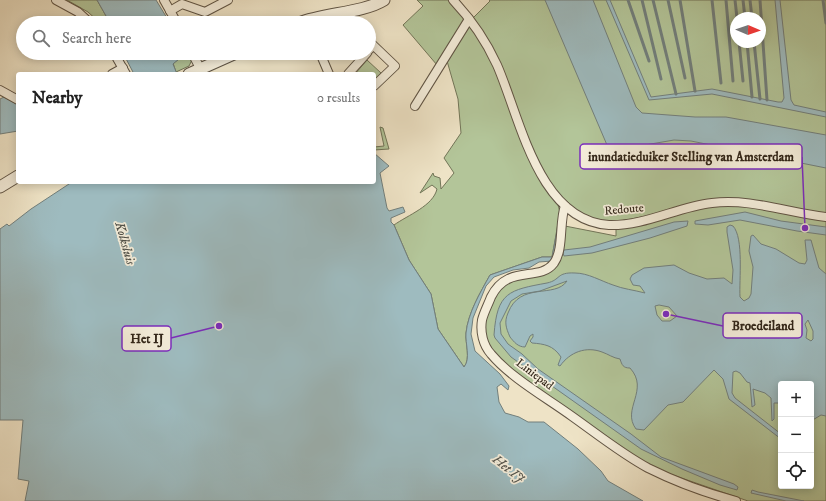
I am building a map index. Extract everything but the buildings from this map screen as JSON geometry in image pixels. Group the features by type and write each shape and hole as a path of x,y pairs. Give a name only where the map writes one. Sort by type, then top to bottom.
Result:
{"street":[{"path":"56,0 82,16"},
{"path":"164,0 173,16"},
{"path":"170,11 182,4 205,12 228,0"},
{"path":"318,16 362,9 384,0"},
{"name":"Redoute","path":"453,0 482,37 495,61 532,154 545,181 565,206 587,220 610,225 636,223 694,206 720,202 746,204 826,217"},
{"path":"415,106 469,19"},
{"path":"376,48 395,66 376,84"},
{"path":"118,60 124,71"},
{"path":"196,60 200,68"},
{"path":"192,72 219,60"},
{"path":"323,60 328,72"},
{"path":"350,72 361,60"},
{"path":"1,91 16,99"},
{"path":"0,187 16,177"},
{"name":"Liniepad","path":"565,206 555,261 545,269 504,280 494,291 484,312 481,326 483,339 487,349 496,359 520,379 639,463 684,483 736,501"}],"green space":[{"path":"67,0 97,0 106,16 92,16"},
{"path":"417,0 448,0 477,34 486,49 547,190 558,205 560,212 552,257 542,257 490,275 469,318 466,333 467,360 464,367 438,329 431,294 409,260 394,225 419,210 435,195 437,189 432,185 420,193 433,173 434,176 440,178 441,189 454,173 444,158 461,133 458,99 445,54 437,65 403,25 423,6"},
{"path":"489,0 826,0 826,214 736,199 615,222 595,220 569,206 545,178 473,18 490,1"},
{"path":"178,60 192,60 189,66 176,72 173,63"},
{"path":"367,60 381,73 376,78 376,72 357,72"},
{"path":"380,127 383,128 389,149 376,150 376,147 384,146"},
{"path":"733,204 826,219 826,501 748,501 664,472 643,462 514,371 493,353 487,343 484,326 488,311 499,290 509,282 546,272 565,226 616,236 616,228 692,209"}],"water":[{"path":"97,0 156,0 166,16 106,16"},
{"path":"545,0 593,0 636,107 642,113 695,117 726,117 826,135 826,168 691,141 674,140 616,150 607,145"},
{"path":"606,0 610,0 651,97 712,89 782,102 784,98 775,0 780,0 791,100 794,105 826,112 826,117 712,94 649,100"},
{"path":"127,60 178,60 173,64 176,72 133,72"},
{"path":"4,97 16,104 16,131 0,134 0,99"},
{"name":"Het IJ","path":"376,155 389,166 380,173 387,208 389,211 403,207 405,212 391,218 391,222 394,225 409,260 431,294 438,329 464,367 467,360 466,333 469,318 490,275 542,257 552,257 558,226 558,245 552,261 539,262 529,268 513,270 494,277 486,286 473,318 471,334 475,351 500,374 509,386 508,390 501,384 497,387 499,402 505,413 519,417 528,422 544,422 578,449 601,471 608,481 643,501 25,501 29,481 18,479 23,420 0,420 0,229 7,224 9,226 31,209 69,184 376,184"},
{"path":"745,212 781,221 826,227 826,235 740,220 708,225 695,224 695,221"},
{"path":"688,221 687,226 650,238 592,253 564,256 563,253 564,250 590,247 674,222"},
{"path":"730,225 733,226 739,240 740,297 744,301 749,298 751,294 753,267 749,251 751,236 753,235 761,244 776,249 799,263 805,264 807,260 805,240 811,240 819,268 826,274 826,416 821,415 814,419 814,381 778,381 778,403 774,403 774,419 772,421 771,398 765,393 753,389 755,405 752,407 750,383 747,382 740,373 736,371 733,372 732,393 735,398 778,432 778,437 729,399 723,379 714,370 683,402 668,405 644,430 636,429 632,422 632,414 637,392 637,384 635,376 630,368 623,366 620,359 596,350 584,350 573,354 560,366 558,365 561,357 558,353 548,346 532,343 530,341 533,334 530,336 525,347 516,344 510,337 506,325 506,319 513,303 521,297 529,294 562,286 567,281 540,291 522,294 511,301 500,323 501,334 508,344 522,354 538,369 631,434 661,457 734,484 738,487 737,490 720,485 682,469 641,449 511,357 494,335 498,310 502,301 507,296 514,291 551,282 561,275 569,273 585,274 617,286 645,293 640,286 633,285 630,279 632,275 644,268 674,265 689,273 707,279 724,278 732,284 733,270 727,227","holes":["659,305 669,307 677,316 670,321 662,321 657,315 655,306","808,320 813,331 813,339 811,341 806,338 807,330 805,324"]},
{"path":"752,490 804,501 786,501 751,493"}],"waterway":[{"path":"628,0 649,61"},
{"path":"642,0 661,79"},
{"path":"653,0 676,94"},
{"path":"668,0 685,78"},
{"path":"680,0 695,91"},
{"path":"712,0 721,83"},
{"path":"726,0 733,81"},
{"path":"735,0 736,12"},
{"path":"743,0 744,12"},
{"path":"750,0 751,12"},
{"path":"760,0 767,100"},
{"path":"823,0 826,23"},
{"path":"740,48 743,81"},
{"path":"748,48 752,97"},
{"path":"755,48 760,99"}],"place":[{"name":"inundatieduiker Stelling van Amsterdam","path":"805,228"},
{"name":"Broedeiland","path":"666,314"},
{"name":"Het IJ","path":"219,326"}],"water label":[{"name":"Kolksluis","path":"126,243"}]}
